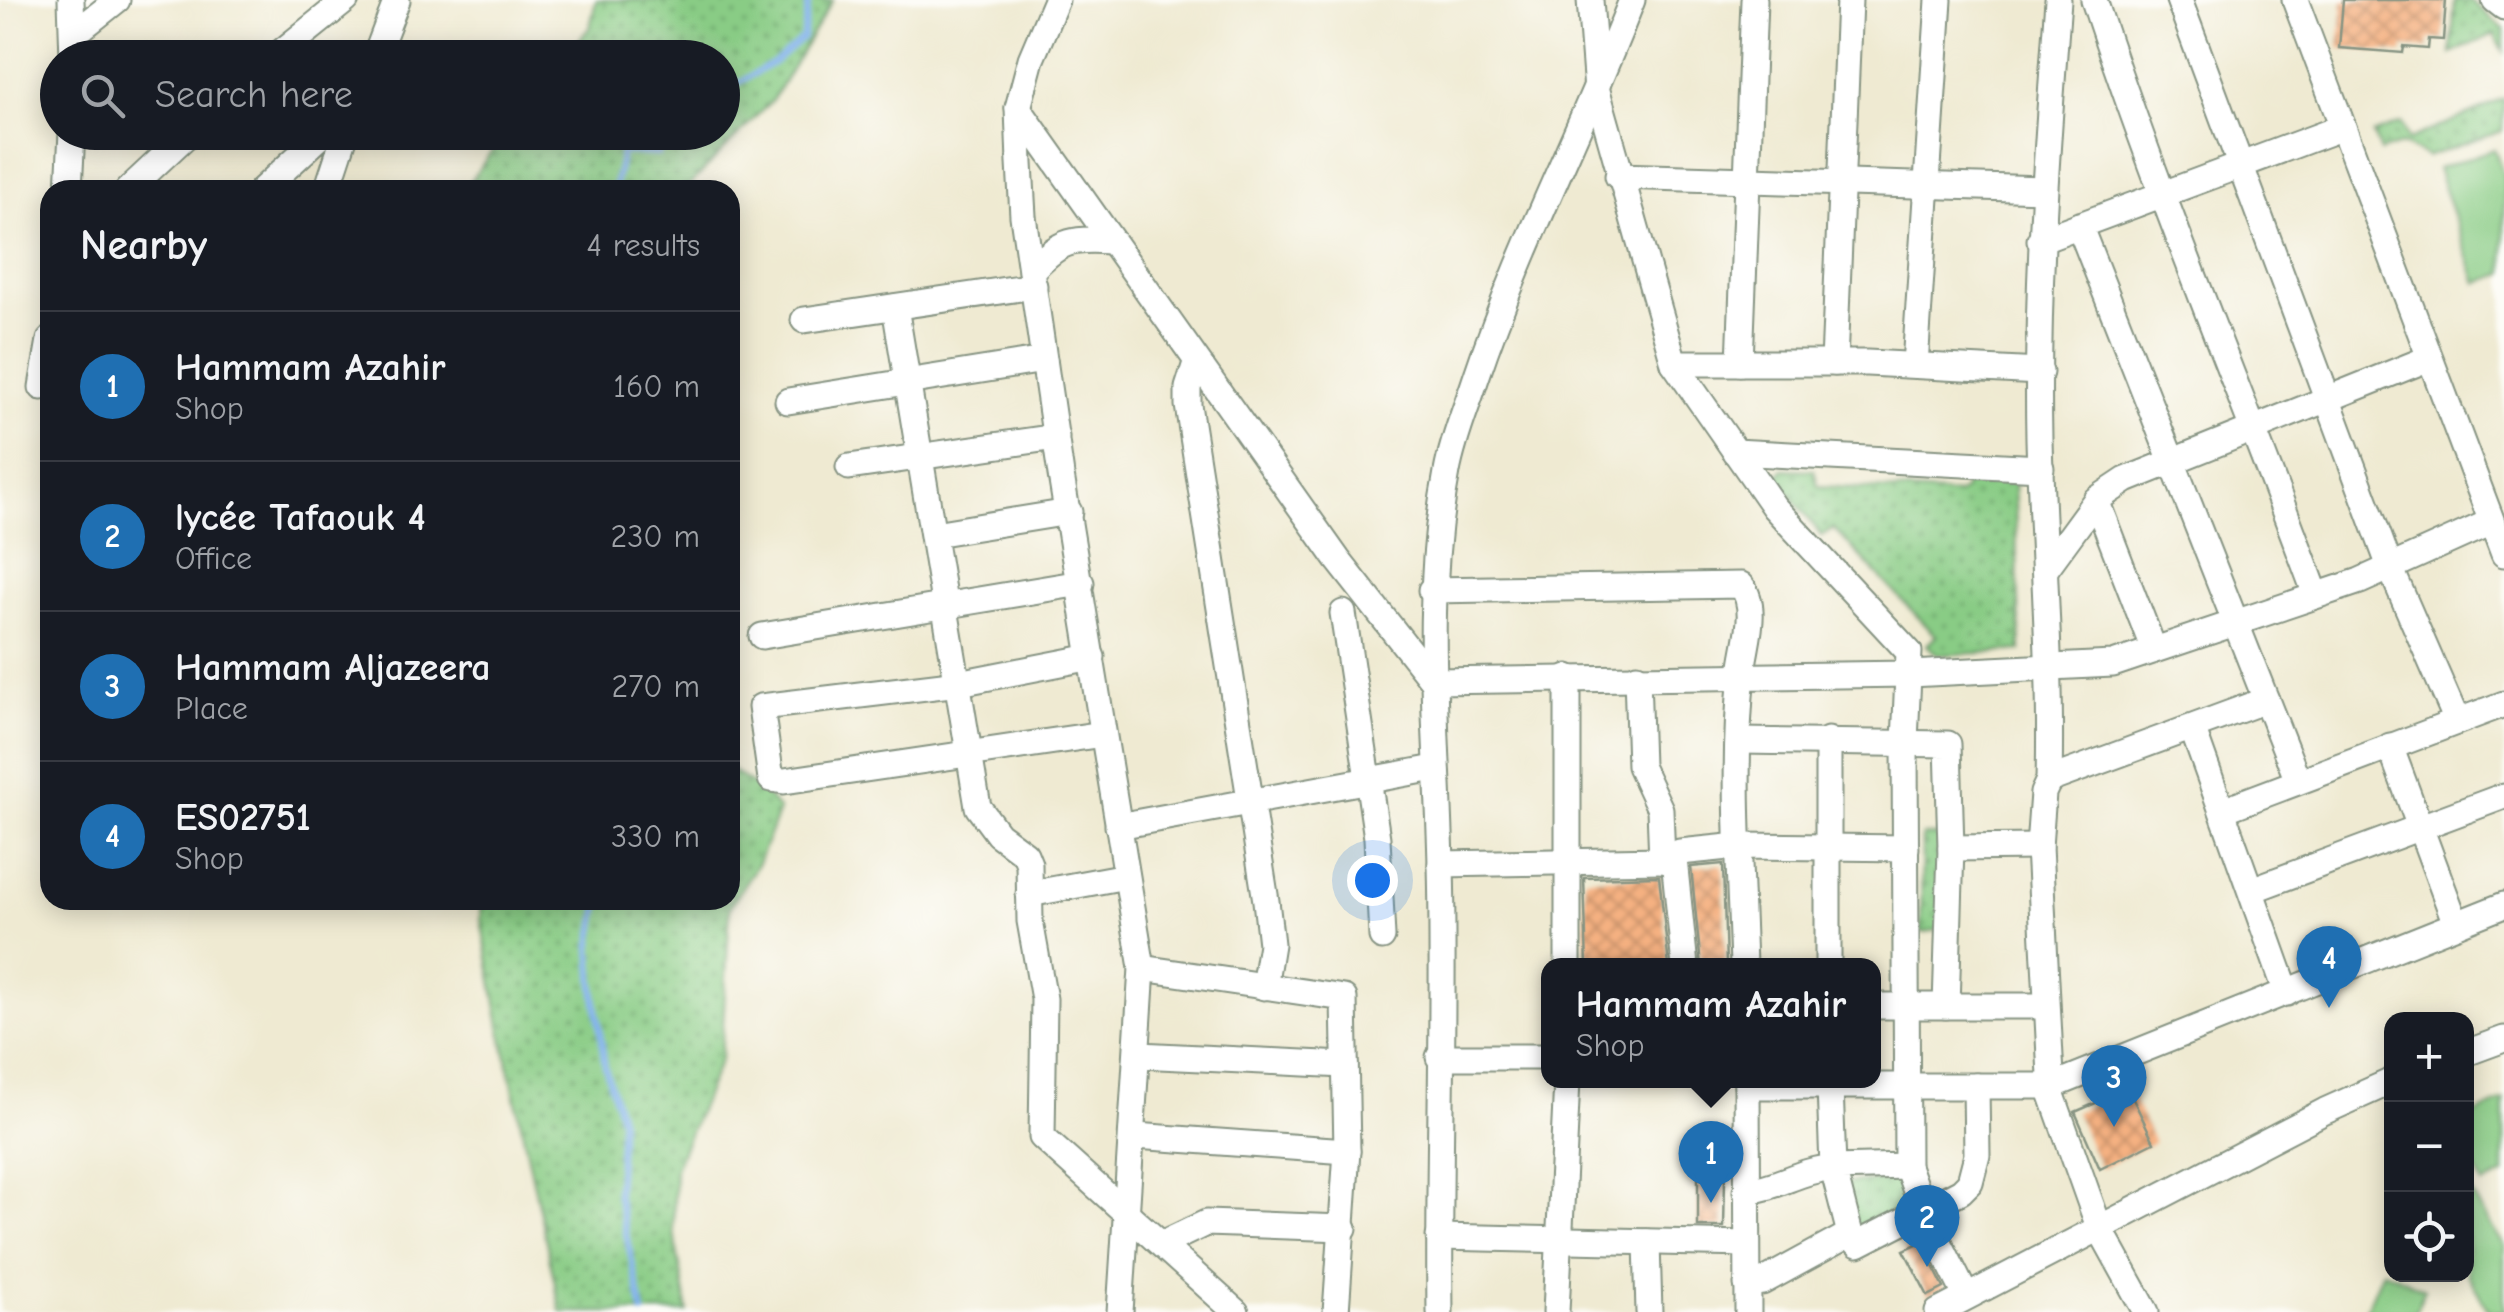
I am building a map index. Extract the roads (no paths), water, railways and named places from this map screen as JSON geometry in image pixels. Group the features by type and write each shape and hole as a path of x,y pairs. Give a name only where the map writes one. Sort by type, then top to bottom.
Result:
{"street":[{"path":"71,0 73,40"},
{"path":"79,40 117,0"},
{"path":"296,40 346,0"},
{"path":"382,40 397,0"},
{"path":"1056,0 1032,59 1018,108 1023,216 1142,968 1135,1136 1120,1312"},
{"path":"1590,0 1597,91 1674,363 1735,452 1816,557 1909,652 1905,742 1907,1166 1956,1305 2384,1085"},
{"path":"1440,1312 1441,864 1431,590 1448,470 1466,400 1504,298 1597,91 1632,0"},
{"path":"1740,363 1754,0"},
{"path":"1834,363 1849,0"},
{"path":"1915,365 1939,0"},
{"path":"2058,0 2040,240 2041,468 2052,669 2049,780 2043,793 2039,847 2046,1006 2052,1086 2100,1228 2146,1312"},
{"path":"2094,0 2160,195 2254,427 2316,596"},
{"path":"2179,0 2390,567 2457,721"},
{"path":"2295,0 2427,359 2504,554"},
{"path":"2495,0 2504,7"},
{"path":"1018,108 1338,560 1433,682"},
{"path":"2040,240 2342,127"},
{"path":"70,180 71,150"},
{"path":"139,180 171,150"},
{"path":"273,180 305,150"},
{"path":"329,180 340,150"},
{"path":"1618,176 1926,188 2044,188"},
{"path":"2079,225 2175,460 2298,781"},
{"path":"804,320 895,308 1033,278 1056,246 1080,239 1109,241"},
{"path":"895,308 980,814 1025,854 1044,999 1042,1137 1128,1219 1162,1244 1226,1308"},
{"path":"2047,567 2096,500 2126,480 2427,359"},
{"path":"788,400 1044,360"},
{"path":"1196,363 1188,388 1188,405 1271,944 1264,986"},
{"path":"1674,363 1834,363 2040,372"},
{"path":"849,467 1056,437"},
{"path":"1735,452 2041,468"},
{"path":"2096,500 2154,650"},
{"path":"934,534 1069,512"},
{"path":"1433,682 1910,674 2114,664 2316,596 2492,522"},
{"path":"762,636 1081,583"},
{"path":"1431,590 1741,585 1751,609 1742,676 1740,741 1744,958"},
{"path":"1343,614 1377,838 1382,937"},
{"path":"1092,657 959,684 761,707 769,776 774,781 784,781 1103,734"},
{"path":"1637,676 1640,766 1660,809 1684,958"},
{"path":"1568,677 1568,958"},
{"path":"2049,780 2266,700"},
{"path":"2223,810 2504,704"},
{"path":"2193,730 2254,889 2287,993"},
{"path":"1828,740 1828,958"},
{"path":"1740,741 1944,742 1950,748 1946,1006"},
{"path":"2390,746 2456,924"},
{"path":"1118,826 1368,777 1435,768"},
{"path":"2254,889 2504,796"},
{"path":"1441,864 1668,859 1680,852 1739,846 1906,848"},
{"path":"1951,848 2039,847"},
{"path":"1029,894 1126,876"},
{"path":"1881,1086 2052,1086 2504,905"},
{"path":"1142,968 1342,994 1347,1152 1336,1312"},
{"path":"1881,1006 2046,1006"},
{"path":"2474,1050 2504,1039"},
{"path":"1139,1055 1345,1065"},
{"path":"1439,1057 1541,1057"},
{"path":"1830,1088 1833,1168 1850,1234 1858,1244 1961,1192 1970,1182 1977,1155 1976,1086"},
{"path":"1556,1312 1567,1088"},
{"path":"1747,1088 1748,1312"},
{"path":"1135,1136 1347,1152"},
{"path":"1746,1192 1770,1189 1805,1169 1907,1166"},
{"path":"1162,1244 1206,1223 1344,1228"},
{"path":"1747,1284 1762,1282 1850,1234"},
{"path":"1439,1238 1746,1244"},
{"path":"1648,1242 1649,1312"}],"waterway":[{"path":"740,82 775,62 803,38 809,0"},
{"path":"616,180 622,152 658,154 659,150"},
{"path":"598,910 591,949 594,988 605,1067 621,1120 617,1193 643,1312"}],"place":[{"name":"ES02751","path":"2329,1008"},
{"name":"Hammam Aljazeera","path":"2114,1127"},
{"name":"Hammam Azahir","path":"1711,1203"},
{"name":"lycée Tafaouk 4","path":"1927,1267"}]}
